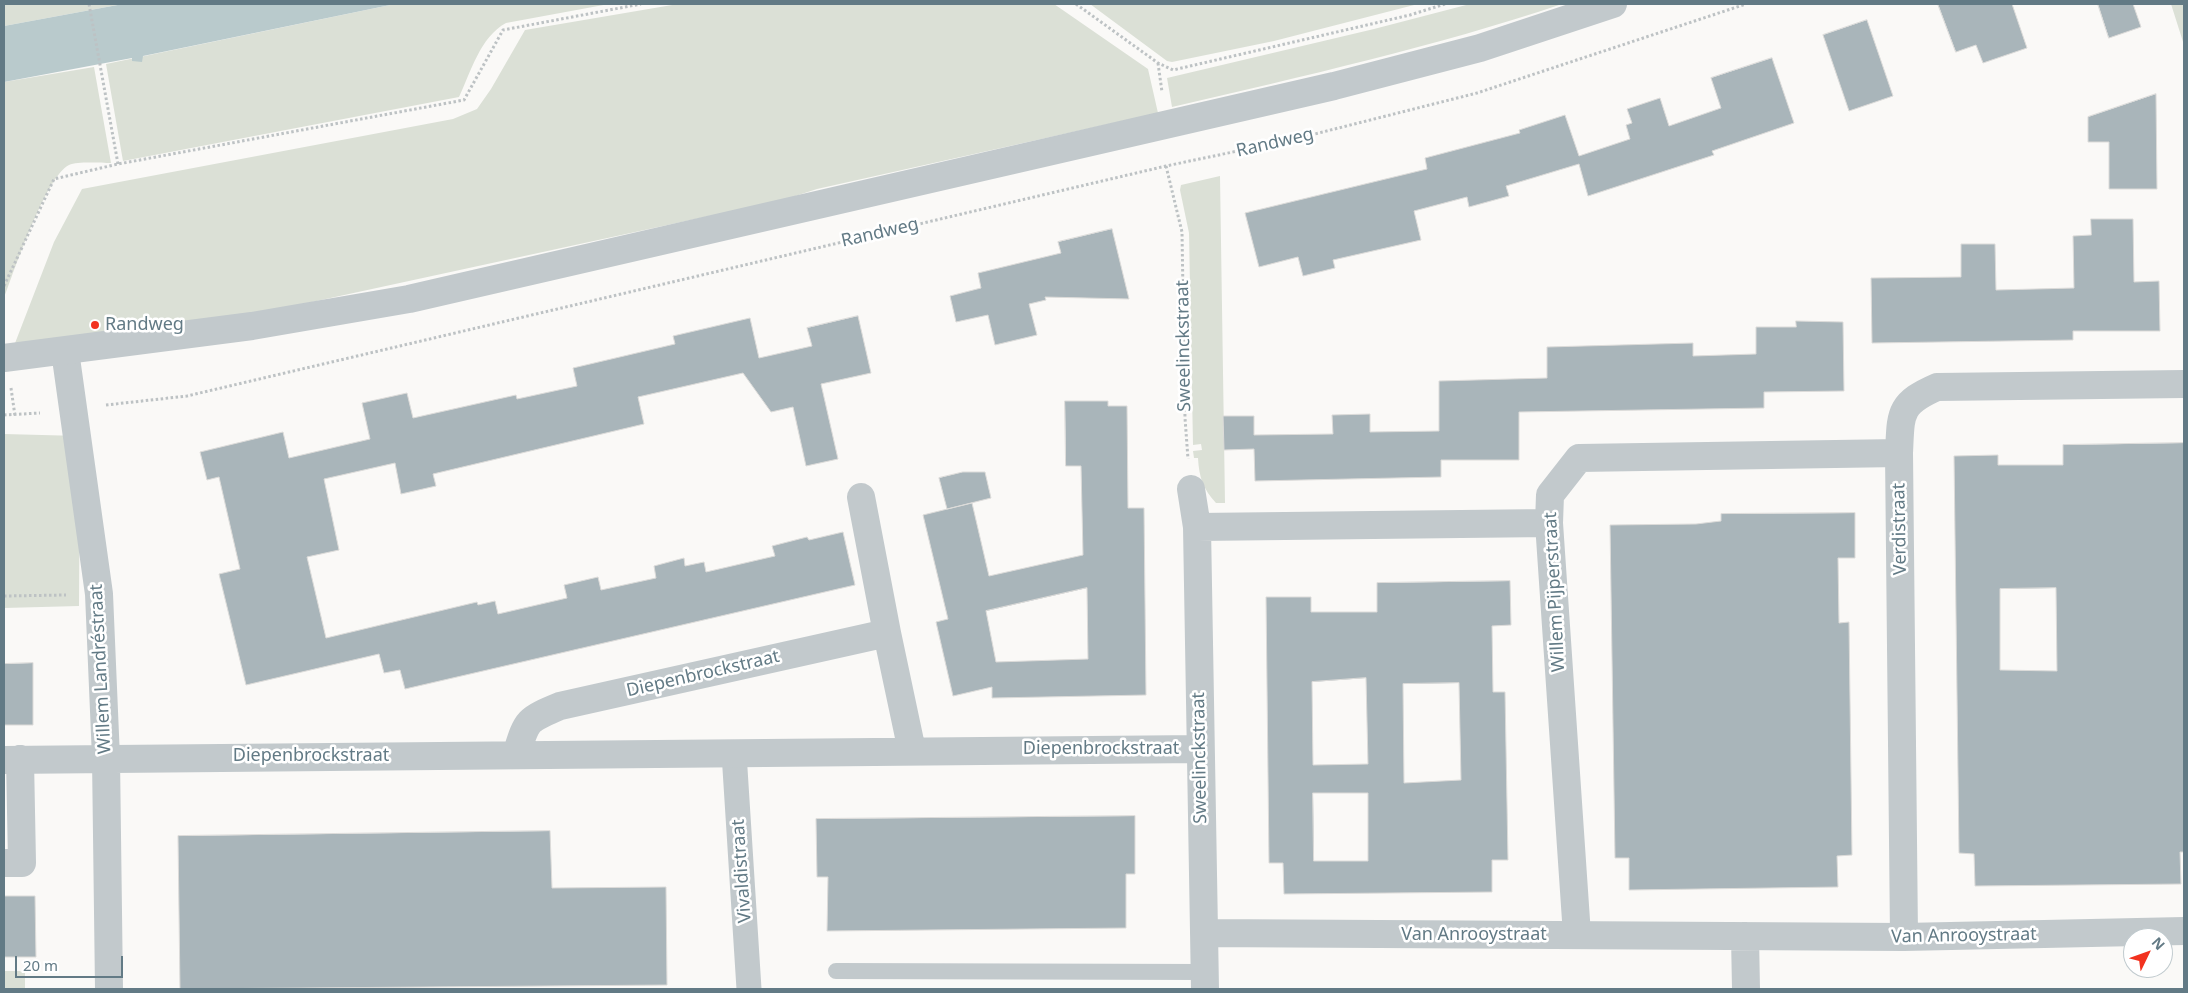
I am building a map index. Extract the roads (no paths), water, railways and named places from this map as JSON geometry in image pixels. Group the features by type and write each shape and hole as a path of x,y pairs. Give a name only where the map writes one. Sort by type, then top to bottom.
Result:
{"street":[{"path":"4,358 65,352 252,326 409,299 1334,86 1480,48 1613,4"},
{"name":"Willem Landréstraat","path":"65,352 99,594 106,758 109,989"},
{"name":"Verdistraat","path":"1904,937 1900,416 1916,396 1936,387 2184,384"},
{"name":"Willem Pijperstraat","path":"1577,935 1549,523 1550,495 1579,458 1899,453"},
{"name":"Sweelinckstraat","path":"1191,489 1197,527 1205,981"},
{"path":"861,497 912,751"},
{"path":"1197,527 1549,523"},
{"name":"Diepenbrockstraat","path":"516,755 525,727 537,716 560,706 887,633"},
{"name":"Diepenbrockstraat","path":"12,760 1200,749"},
{"name":"Vivaldistraat","path":"734,753 749,989 737,989"},
{"path":"4,863 22,863 12,760"},
{"name":"Van Anrooystraat","path":"1204,933 1904,937 2184,931"},
{"path":"1745,936 1746,989"}],"lane":[{"path":"836,971 1205,981"}],"place":[{"name":"Randweg","path":"95,325"}]}
